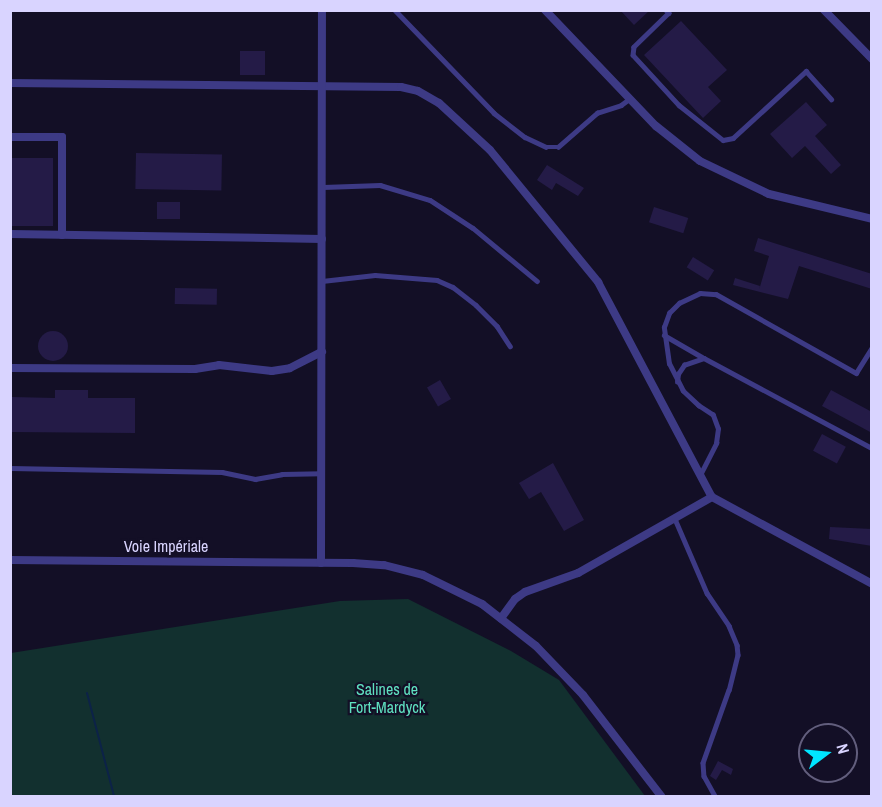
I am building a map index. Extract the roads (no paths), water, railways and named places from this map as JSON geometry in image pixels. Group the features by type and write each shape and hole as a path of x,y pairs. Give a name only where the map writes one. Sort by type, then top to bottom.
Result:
{"street":[{"path":"321,563 322,10"},
{"path":"545,10 629,99 678,146 726,176 769,194 872,219"},
{"path":"824,10 872,59"},
{"path":"10,83 323,84 397,86 418,91 449,110 490,150 595,277 712,497 872,584"},
{"path":"10,136 62,137 62,235"},
{"path":"10,234 322,239"},
{"path":"10,368 195,369 219,365 272,371 290,368 322,352"},
{"path":"501,618 512,602 525,592 578,573 712,497"},
{"name":"Voie Impériale","path":"10,560 373,564 414,572 458,591 501,618 536,646 572,682 661,796"}],"lane":[{"path":"395,10 489,109 525,136 546,147 561,146 595,114 621,105 629,99"},
{"path":"666,10 669,13 634,47 633,55 679,105 723,140 734,138 806,71 831,99"},
{"path":"323,187 380,185 430,200 462,220 537,281"},
{"path":"322,281 375,275 420,277 441,281 453,287 476,305 497,326 510,346"},
{"path":"700,475 716,443 717,424 713,415 690,399 677,382 668,358 664,335 667,317 687,298 708,292 724,298 856,373 872,347"},
{"path":"664,335 872,448"},
{"path":"677,382 678,374 684,364 704,358"},
{"path":"10,468 222,472 255,479 279,474 321,473"},
{"path":"675,519 707,593 729,626 737,645 731,684 704,758 704,776 715,796"}],"waterway":[{"path":"87,693 114,796"}],"park label":[{"name":"Salines de Fort-Mardyck","path":"387,698"}]}
